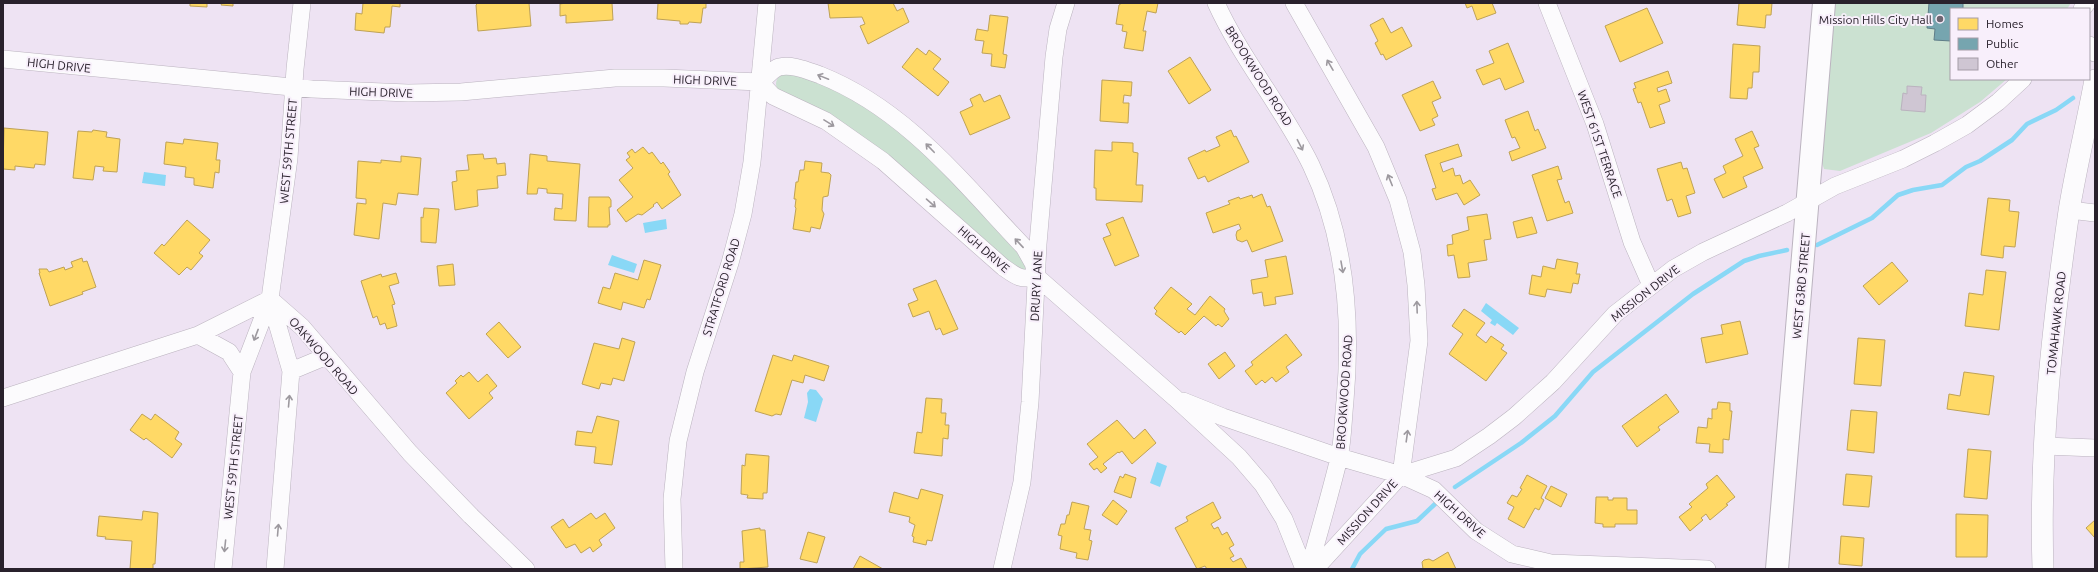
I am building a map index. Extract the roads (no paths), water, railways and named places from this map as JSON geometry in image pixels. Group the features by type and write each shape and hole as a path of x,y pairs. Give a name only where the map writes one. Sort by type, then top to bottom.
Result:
{"main road":[{"name":"WEST 63RD STREET","path":"1777,569 1824,3"}],"street":[{"name":"WEST 59TH STREET","path":"223,569 242,372 270,299 289,158 302,3"},
{"name":"STRATFORD ROAD","path":"674,569 672,499 678,441 694,372 730,263 743,214 752,162 767,3"},
{"name":"DRURY LANE","path":"1002,569 1022,482 1030,402 1038,244 1054,57 1058,29 1066,3"},
{"name":"BROOKWOOD ROAD","path":"1216,3 1226,25 1288,122 1311,166 1326,203 1337,237 1345,284 1349,339 1339,457 1309,569"},
{"path":"1294,3 1376,147 1398,200 1412,252 1416,285 1419,341 1401,474"},
{"name":"WEST 61ST TERRACE","path":"1547,3 1595,124 1632,242 1650,286"},
{"name":"HIGH DRIVE","path":"3,59 294,86 408,93 468,92 615,78 664,78 760,82 777,68 795,67 839,84 882,108 916,134 1024,248 1033,263 1037,277 1175,398 1239,457 1263,485 1284,519 1304,569"},
{"name":"MISSION DRIVE","path":"1315,569 1401,474 1456,458 1495,431 1553,382 1615,314 1673,269 1703,252 1787,213 1835,186 1903,159 1935,144 1967,125 1998,102 2022,80"},
{"name":"TOMAHAWK ROAD","path":"2042,569 2043,493 2049,389 2070,210 2095,80"},
{"name":"HIGH DRIVE","path":"760,82 772,96 826,121 883,160 1003,267 1018,278 1025,279 1037,277"},
{"path":"2070,210 2095,213"},
{"name":"WEST 59TH STREET","path":"270,299 291,371 275,569"},
{"path":"3,398 198,335 270,299"},
{"name":"OAKWOOD ROAD","path":"270,299 302,327 410,453 471,516 526,569"},
{"path":"198,335 229,352 242,372"},
{"path":"291,371 327,356"},
{"name":"HIGH DRIVE","path":"1175,398 1223,417 1339,457 1401,474 1434,490 1476,531 1512,554 1551,563 1707,569"},
{"path":"2045,446 2095,448"}],"water":[{"path":"144,172 166,175 165,186 142,183"},
{"path":"666,219 667,229 645,233 643,223"},
{"path":"612,255 637,264 634,273 608,265"},
{"path":"1486,303 1519,328 1513,335 1497,323 1495,326 1490,323 1492,320 1481,311"},
{"path":"810,389 816,390 823,399 816,422 804,418 808,402 807,393"},
{"path":"1157,462 1167,466 1160,487 1150,483"}],"waterway":[{"path":"1817,245 1872,218 1898,195 1913,190 1942,185 1966,167 1980,161 2012,140 2027,124 2056,110 2073,98"},
{"path":"1455,487 1521,443 1555,416 1593,372 1693,294 1744,261 1787,250"},
{"path":"1352,569 1360,554 1386,529 1417,521 1435,504"}],"place":[{"name":"Mission Hills City Hall","path":"1940,19"}]}
